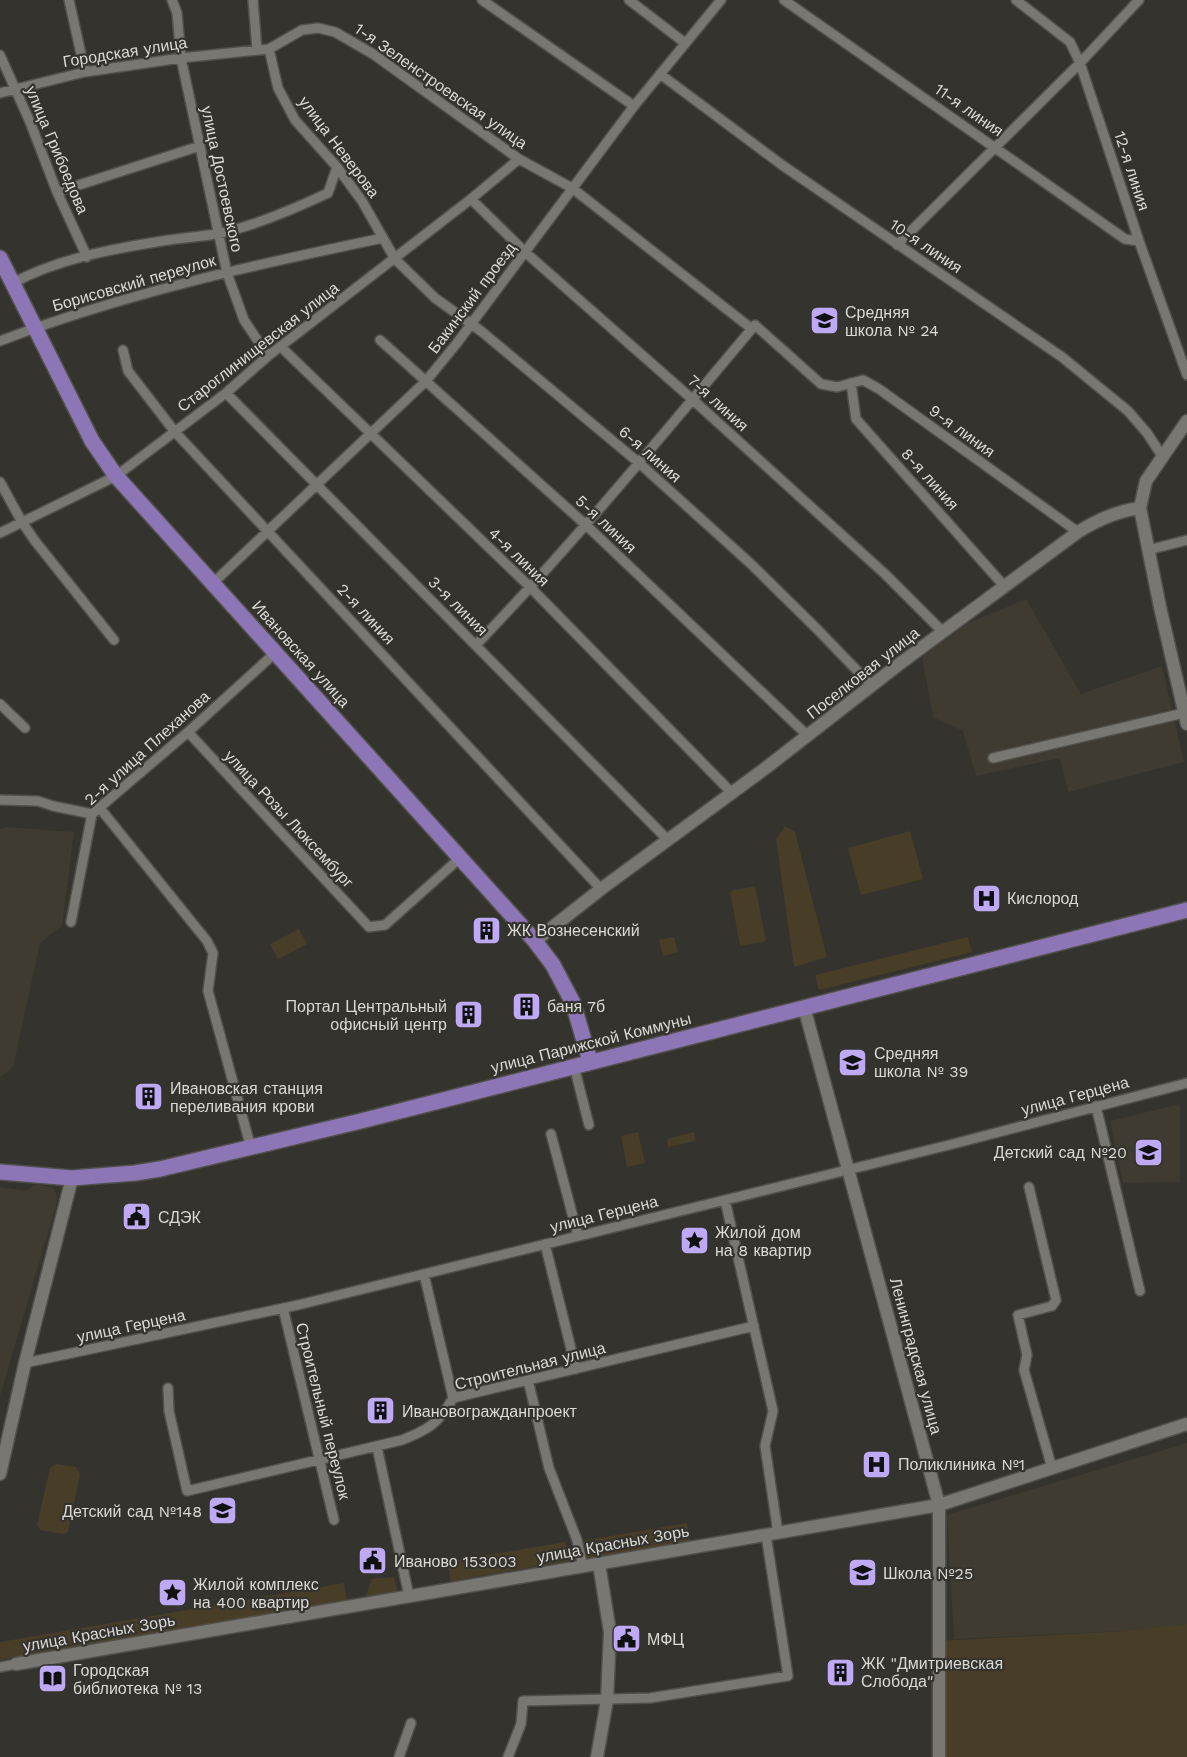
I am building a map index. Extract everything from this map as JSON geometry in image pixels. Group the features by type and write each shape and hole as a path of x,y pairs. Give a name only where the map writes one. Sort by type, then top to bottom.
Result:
{"main road":[{"name":"Ивановская улица","path":"0,258 92,441 116,476 535,941 553,965 573,1003 591,1061"},
{"name":"улица Парижской Коммуны","path":"0,1172 72,1178 143,1172 251,1148 1187,910"}],"street":[{"path":"69,0 85,72"},
{"name":"улица Достоевского","path":"172,0 177,13 181,58 227,273 244,320 268,356"},
{"path":"253,0 257,50"},
{"path":"482,0 634,106"},
{"path":"630,0 685,43"},
{"name":"Бакинский проезд","path":"212,584 426,381 472,324 634,106 721,0"},
{"name":"11-я линия","path":"784,0 1125,239 1138,241"},
{"name":"12-я линия","path":"1016,0 1070,42 1080,63 1138,241 1187,375"},
{"path":"897,245 1080,63 1139,0"},
{"name":"1-я Зеленстроевская улица","path":"257,50 269,49 302,30 318,28 335,32 373,54 519,159 572,188"},
{"name":"улица Неверова","path":"269,49 278,88 295,120 337,167 362,201 395,258"},
{"name":"Городская улица","path":"0,93 85,72 257,50"},
{"name":"улица Грибоедова","path":"0,55 30,122 57,192 87,256"},
{"name":"10-я линия","path":"660,74 782,165 1062,357 1128,411 1147,433 1162,456"},
{"path":"57,192 200,146"},
{"name":"Староглинищевская улица","path":"0,533 116,476 226,393 268,356 471,199 519,159"},
{"path":"13,283 45,269 87,256 161,241 218,233 291,210 328,193 337,167"},
{"path":"476,645 531,588 586,525 753,327 572,188"},
{"name":"7-я линия","path":"471,199 525,252 885,574 943,632"},
{"name":"Борисовский переулок","path":"0,341 94,308 227,273 383,238"},
{"name":"6-я линия","path":"395,258 435,298 472,324 638,462 751,564 872,686"},
{"name":"9-я линия","path":"753,327 821,384 837,387 863,380 879,389 1077,532"},
{"name":"5-я линия","path":"380,340 586,525 808,736"},
{"name":"4-я линия","path":"281,347 531,588 732,793"},
{"name":"2-я линия","path":"123,350 128,371 176,432 601,889"},
{"name":"8-я линия","path":"851,383 856,419 1005,587"},
{"name":"3-я линия","path":"226,393 668,840"},
{"path":"993,758 1186,718 1181,675 1148,550 1140,508 1146,481 1187,421"},
{"path":"0,482 22,522 114,640"},
{"name":"Поселковая улица","path":"535,941 1077,532 1121,511 1140,508"},
{"path":"1148,550 1187,540"},
{"name":"2-я улица Плеханова","path":"71,922 95,810 188,732 275,652"},
{"path":"0,704 25,728"},
{"name":"улица Розы Люксембург","path":"188,732 369,927 385,925 460,858"},
{"path":"0,800 38,801 53,806 95,810 207,941 213,953 208,991 251,1148"},
{"name":"Ленинградская улица","path":"804,1007 939,1505 939,1757"},
{"path":"574,1066 589,1125"},
{"name":"улица Герцена","path":"25,1364 283,1308 424,1274 1187,1083"},
{"path":"1096,1106 1140,1291"},
{"path":"551,1134 578,1236"},
{"path":"0,1474 4,1440 72,1178"},
{"path":"1029,1187 1056,1300 1052,1306 1018,1316 1027,1355 1024,1370 1052,1468"},
{"path":"508,1757 522,1724 523,1701 650,1698 788,1676 765,1446 773,1412 725,1200"},
{"path":"544,1244 576,1368"},
{"path":"424,1274 453,1398"},
{"name":"Строительный переулок","path":"283,1308 334,1520"},
{"name":"Строительная улица","path":"168,1388 169,1411 187,1491 402,1440 426,1431 442,1417 453,1398 754,1326"},
{"path":"528,1380 549,1468 578,1540 583,1567"},
{"name":"улица Красных Зорь","path":"0,1667 939,1505 1187,1424"},
{"path":"377,1447 409,1596"},
{"path":"597,1757 607,1700 610,1632 599,1564"},
{"path":"399,1757 411,1723"}],"shaded area":[{"path":"1026,599 1081,694 1162,666 1184,762 1068,792 1060,758 976,776 963,731 933,717 922,657 969,623"},
{"path":"785,826 795,832 827,957 794,967 776,839"},
{"path":"5,827 74,832 62,926 40,943 13,1067 0,1077 0,829"},
{"path":"910,831 923,879 861,895 848,848"},
{"path":"755,886 766,941 740,946 730,891"},
{"path":"299,929 307,944 278,959 270,944"},
{"path":"674,937 678,952 663,956 659,940"},
{"path":"968,937 972,952 819,990 815,975"},
{"name":"Детский сад №20","path":"1180,1104 1180,1182 1123,1183 1110,1121"},
{"path":"638,1132 645,1163 627,1167 621,1136"},
{"path":"694,1132 695,1141 668,1147 667,1139"},
{"path":"36,1184 54,1189 57,1202 0,1396 0,1187 25,1191"},
{"path":"1187,1443 1187,1628 954,1639 947,1515"},
{"path":"56,1464 76,1467 80,1474 68,1532 62,1534 40,1530 37,1525 50,1468"},
{"path":"687,1523 690,1542 585,1560 582,1541"},
{"path":"565,1542 573,1560 451,1581 447,1562"},
{"path":"394,1577 398,1594 365,1598 372,1579"},
{"path":"344,1583 347,1600 0,1660 0,1642"},
{"path":"1187,1624 1187,1757 938,1757 939,1641 1126,1631"}],"place":[{"name":"Средняя школа № 24","path":"824,321"},
{"name":"Кислород","path":"986,898"},
{"name":"ЖК Вознесенский","path":"486,930"},
{"name":"баня 7б","path":"526,1006"},
{"name":"Портал Центральный офисный центр","path":"468,1015"},
{"name":"Средняя школа № 39","path":"853,1062"},
{"name":"Ивановская станция переливания крови","path":"149,1097"},
{"name":"Детский сад №20","path":"1148,1152"},
{"name":"СДЭК","path":"137,1217"},
{"name":"Жилой дом на 8 квартир","path":"694,1241"},
{"name":"Ивановогражданпроект","path":"381,1411"},
{"name":"Поликлиника №1","path":"877,1464"},
{"name":"Детский сад №148","path":"223,1511"},
{"name":"Иваново 153003","path":"373,1561"},
{"name":"Школа №25","path":"862,1573"},
{"name":"Жилой комплекс на 400 квартир","path":"172,1593"},
{"name":"МФЦ","path":"626,1639"},
{"name":"ЖК \"Дмитриевская Слобода\"","path":"840,1672"},
{"name":"Городская библиотека № 13","path":"52,1679"}]}
